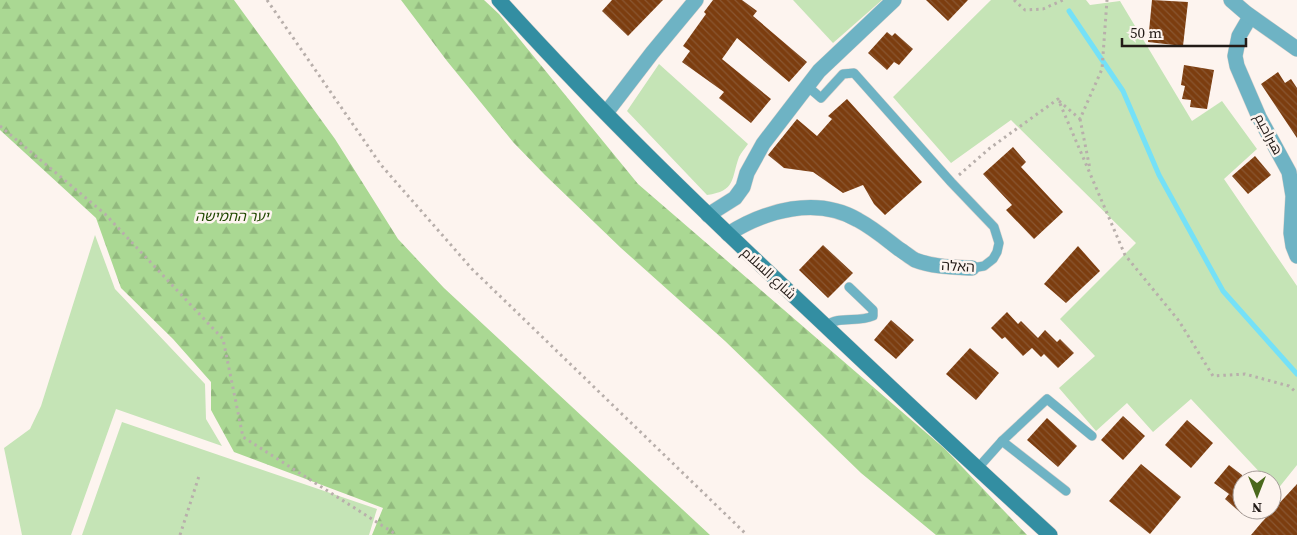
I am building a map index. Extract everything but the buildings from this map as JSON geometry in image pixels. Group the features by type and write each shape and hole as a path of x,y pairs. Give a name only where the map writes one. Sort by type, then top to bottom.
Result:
{"main road":[{"name":"شارع السلام","path":"499,0 606,113 708,215 977,469 1050,535"}],"street":[{"path":"708,215 735,198 743,187 747,173 763,144 818,72 894,0"},
{"path":"606,113 695,1"},
{"path":"1235,2 1250,17 1297,49"},
{"name":"هبراحيم","path":"1250,17 1239,36 1235,56 1237,66 1260,117 1290,172 1295,197 1291,233 1297,256"},
{"name":"האלה","path":"728,234 743,224 762,216 801,207 823,208 840,211 858,220 914,259 938,266 972,268"}],"lane":[{"name":"האלה","path":"807,86 821,98 843,74 854,73 951,182 994,227 999,243 994,259 984,266 972,268"},
{"path":"825,326 836,320 860,319 873,316 873,310 849,287"},
{"path":"977,469 1002,441 1047,399 1092,436"},
{"path":"1002,441 1066,491"}],"path":[{"path":"267,0 381,165 472,270 747,535"},
{"path":"1014,0 1025,10 1043,9 1063,0"},
{"path":"1092,177 1080,119 1102,69 1107,0"},
{"path":"1058,99 1080,119"},
{"path":"951,182 990,148 1058,99"},
{"path":"1058,99 1125,255 1179,321 1213,376 1245,374 1290,386 1297,393"},
{"path":"0,126 104,214 223,339 243,437 397,535"},
{"path":"180,535 199,476"}],"green space":[{"name":"יער החמישה","path":"0,0 234,0 335,139 398,239 444,288 710,535 372,535 383,508 234,452 211,410 211,382 173,339 121,288 96,218 0,130"},
{"path":"401,0 484,0 499,14 638,184 945,449 1027,535 936,535 861,473 725,341 621,248 545,175 513,142 447,61"},
{"path":"793,0 882,0 833,43"},
{"path":"991,0 1086,0 1090,5 1120,1 1192,121 1222,101 1257,149 1224,179 1297,286 1297,465 1282,484 1282,470 1258,470 1191,399 1153,432 1127,403 1096,431 1059,388 1095,356 1060,319 1136,243 1011,120 951,163 893,97"},
{"path":"659,64 748,144 739,157 731,183 723,190 707,195 627,111"},
{"path":"95,235 115,289 205,384 206,419 222,446 116,409 71,535 22,535 4,448 30,429 41,406"},
{"path":"122,422 377,509 369,535 82,535"}],"waterway":[{"path":"1069,11 1123,91 1159,175 1223,291 1297,374"}]}
